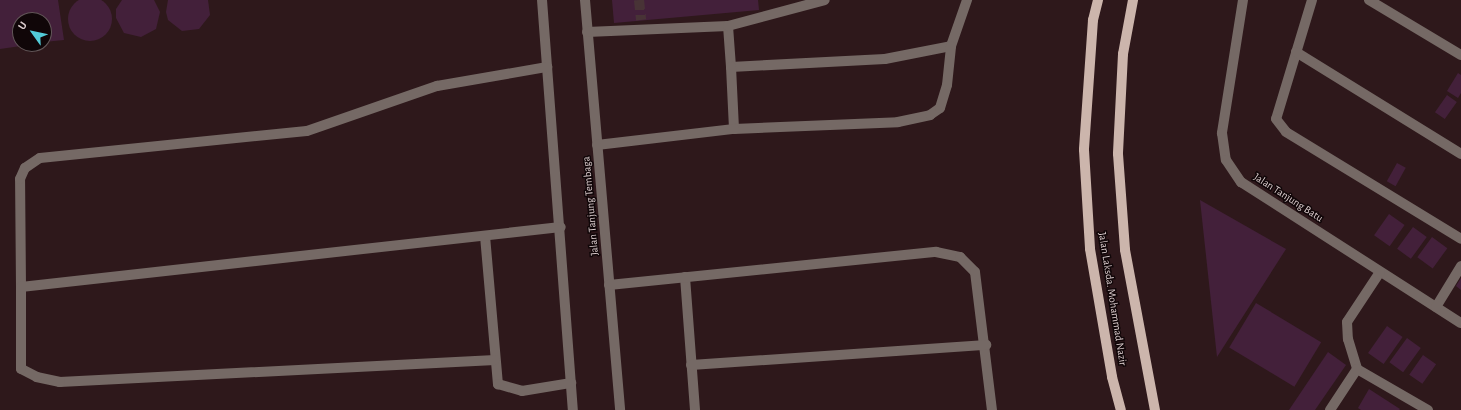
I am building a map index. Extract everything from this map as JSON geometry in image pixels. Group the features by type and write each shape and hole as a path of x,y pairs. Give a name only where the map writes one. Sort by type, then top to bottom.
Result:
{"main road":[{"name":"Jalan Laksda. Mohammad Nazir","path":"1098,0 1093,20 1085,158 1090,249 1112,377 1121,410"},
{"name":"Jalan Laksda. Mohammad Nazir","path":"1133,0 1124,54 1118,154 1125,250 1155,410"}],"lane":[{"path":"542,0 561,228 573,410"},
{"name":"Jalan Tanjung Tembaga","path":"584,0 620,410"},
{"path":"587,32 641,25 728,26 805,2 824,0"},
{"path":"597,145 734,129 898,122 930,115 940,108 946,85 951,46 967,0"},
{"name":"Jalan Tanjung Batu","path":"1243,0 1222,133 1226,160 1241,182 1461,323"},
{"path":"1312,0 1276,119 1286,132 1461,239"},
{"path":"1369,0 1461,55"},
{"path":"728,26 734,129"},
{"path":"731,67 885,59 951,46"},
{"path":"1296,52 1461,154"},
{"path":"495,360 60,382 37,377 21,369 20,179 25,168 40,158 307,130 437,86 548,67"},
{"path":"21,287 561,228"},
{"path":"485,236 498,384 522,391 571,383"},
{"path":"609,285 936,252 960,257 976,272 986,345 992,410"},
{"path":"1436,307 1461,266"},
{"path":"1380,272 1347,322 1348,339 1356,369 1421,408"},
{"path":"685,277 695,410"},
{"path":"691,364 986,345"},
{"path":"1330,410 1356,369"}],"building":[{"path":"90,-3 102,1 108,7 112,19 108,31 102,37 90,41 78,37 72,31 68,19 72,7 78,1"},
{"path":"0,0 58,0 64,40 52,41 52,12 12,12 12,47 0,49"},
{"path":"122,0 154,0 160,12 156,29 141,37 124,33 116,18 116,9"},
{"path":"168,0 208,0 210,15 199,29 182,31 168,20 166,12"},
{"path":"612,0 758,0 759,10 614,23"},
{"path":"1458,73 1461,75 1461,93 1458,98 1447,91"},
{"path":"1447,95 1457,102 1445,119 1435,112"},
{"path":"1397,163 1406,168 1396,186 1387,181"},
{"path":"1200,200 1286,249 1217,357"},
{"path":"1389,214 1405,225 1390,246 1374,235"},
{"path":"1413,227 1427,237 1411,259 1397,249"},
{"path":"1432,237 1447,248 1433,268 1417,257"},
{"path":"1461,278 1461,290 1456,286"},
{"path":"1256,303 1321,342 1294,387 1229,348"},
{"path":"1387,326 1403,337 1384,364 1368,353"},
{"path":"1407,338 1421,348 1403,372 1389,362"},
{"path":"1328,352 1346,365 1315,410 1289,410"},
{"path":"1423,355 1436,364 1422,384 1409,375"},
{"path":"1369,389 1400,409 1361,410 1358,408"}],"tunnel":[{"path":"639,0 641,20"}]}
